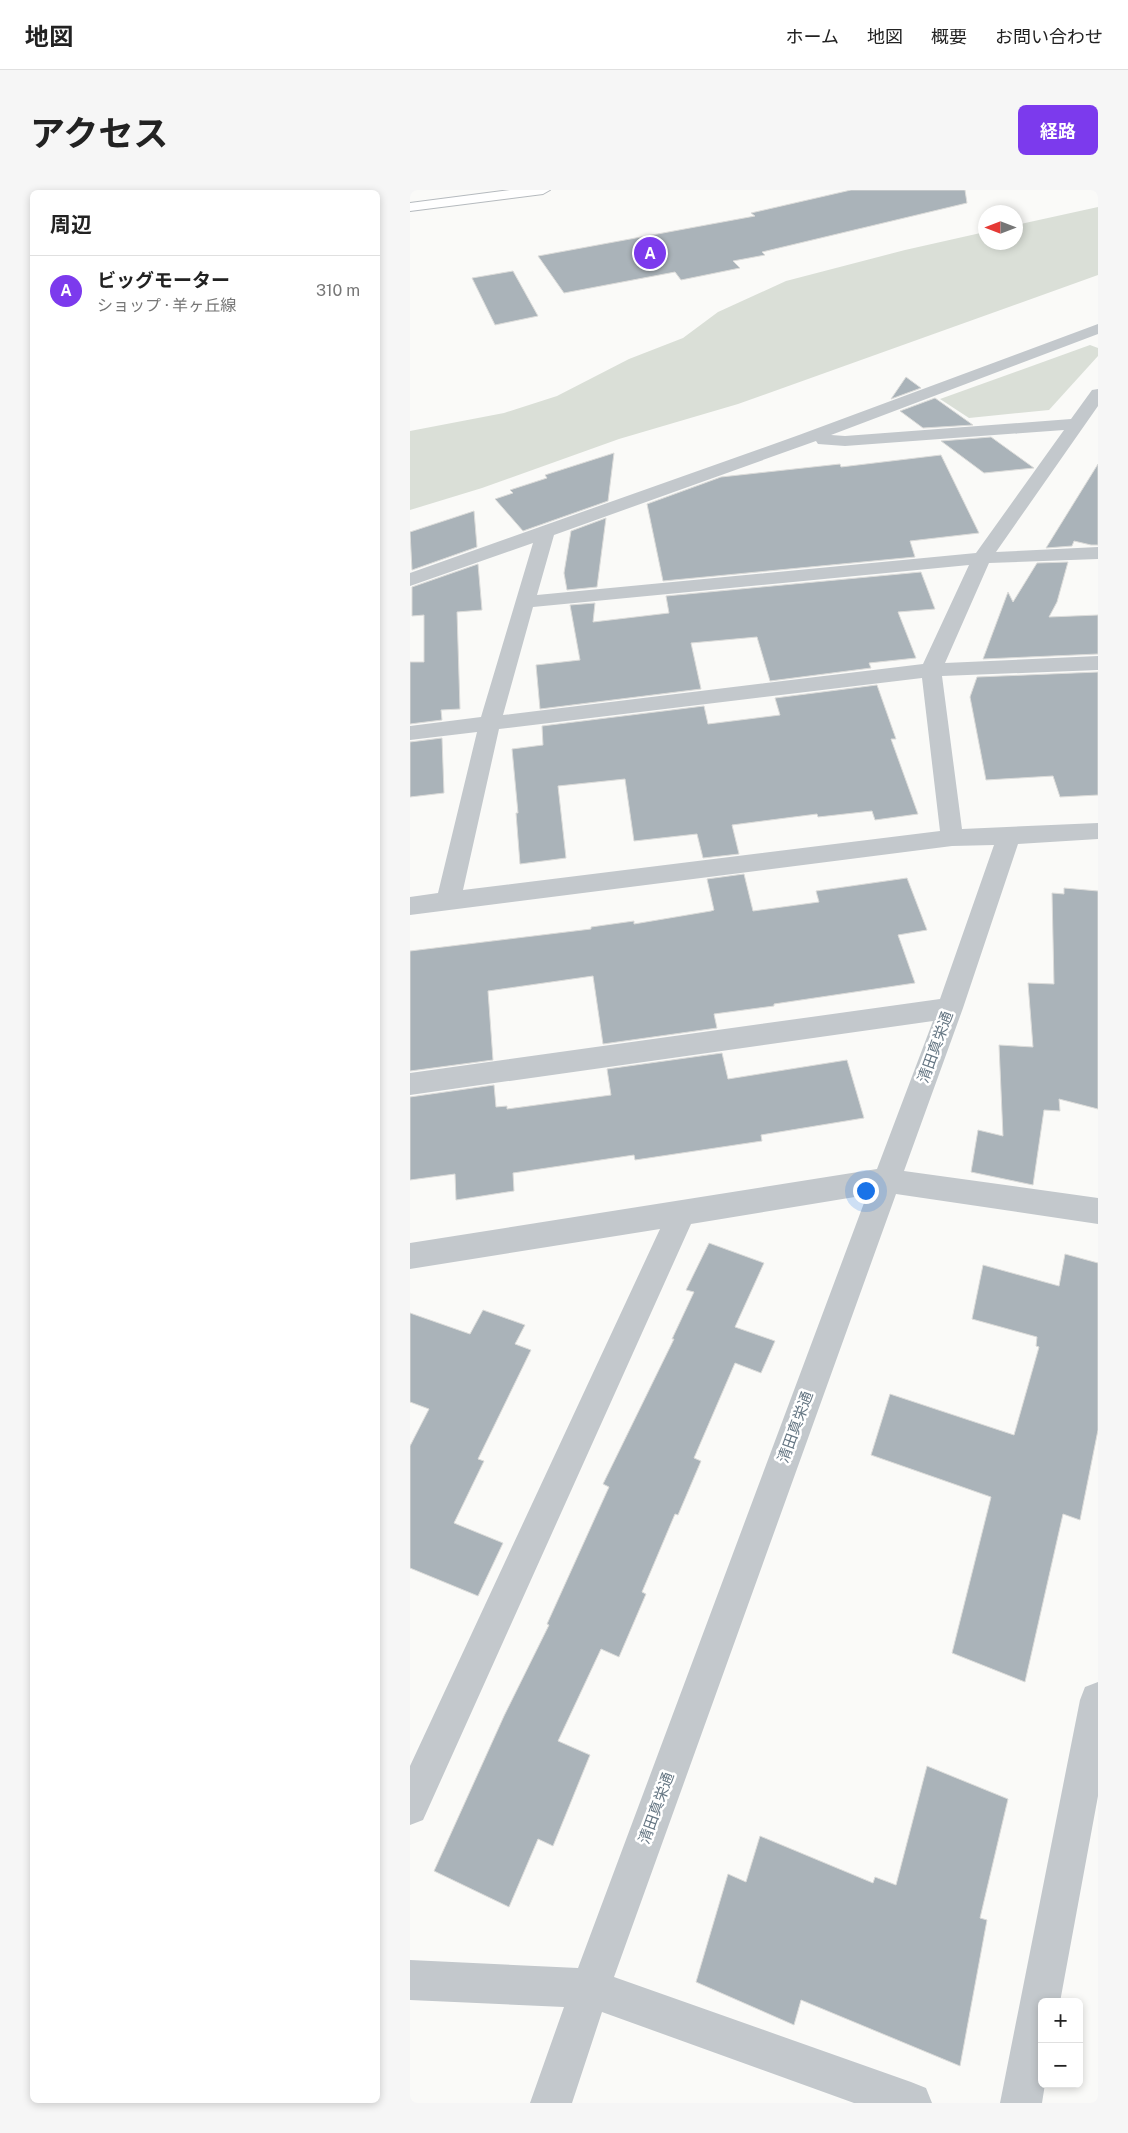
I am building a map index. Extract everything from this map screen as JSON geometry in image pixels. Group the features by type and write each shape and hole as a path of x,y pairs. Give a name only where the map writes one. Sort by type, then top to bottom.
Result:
{"main road":[{"path":"410,207 543,190"}],"street":[{"path":"410,580 805,439 1098,329"},
{"path":"952,838 931,670 982,558 1097,396"},
{"path":"805,439 845,441 1077,424"},
{"path":"448,902 490,723 545,533"},
{"path":"526,602 982,558 1098,553"},
{"path":"410,733 931,670 1098,663"},
{"path":"410,906 952,838 1098,831"},
{"name":"清田真栄通","path":"551,2103 590,1988 885,1180 950,1008 1009,836"},
{"path":"410,1084 950,1008"},
{"path":"410,1256 885,1180 1098,1211"},
{"path":"410,1807 681,1214"},
{"path":"1021,2103 1098,1700"},
{"path":"410,1980 590,1988 911,2103"}],"shaded area":[{"path":"1098,207 1098,275 738,404 619,439 482,488 410,510 410,431 504,413 557,396 629,359 683,338 718,312 786,281 905,250 978,234 978,250 1023,250 1023,223"},
{"path":"1090,345 1098,348 1098,356 1049,410 969,418 940,399"}],"building":[{"path":"851,190 965,190 967,203 762,252 765,255 733,261 740,268 681,280 675,272 564,293 538,256 755,216 751,213"},
{"path":"513,271 538,316 495,325 472,278"},
{"path":"906,377 921,388 891,399"},
{"path":"935,398 973,425 923,428 900,411"},
{"path":"991,437 1034,468 984,473 941,441"},
{"path":"614,453 608,501 523,531 495,499 513,493 510,490 547,478 545,475"},
{"path":"941,455 979,533 910,541 915,557 663,581 647,504 721,477 840,464 841,467"},
{"path":"1098,464 1098,545 1074,541 1072,546 1046,548"},
{"path":"474,511 477,547 412,570 410,532"},
{"path":"606,518 597,587 567,590 564,573 571,531"},
{"path":"1068,562 1057,602 1049,617 1098,615 1098,654 983,659 1008,592 1013,602 1037,563"},
{"path":"478,564 482,610 457,612 460,709 441,710 442,720 410,724 410,662 424,662 424,615 412,616 412,587"},
{"path":"921,572 935,609 898,612 916,658 869,663 871,668 770,681 757,637 691,643 701,689 540,709 536,665 580,660 570,605 595,603 593,622 669,613 666,596"},
{"path":"1098,672 1098,795 1060,797 1053,776 986,780 970,697 977,677"},
{"path":"877,685 896,739 891,739 918,814 875,820 872,811 818,817 817,814 732,825 739,854 703,858 697,834 634,841 625,779 558,786 566,858 520,864 516,813 518,813 512,749 543,745 542,726 704,706 708,724 780,715 775,698"},
{"path":"442,738 444,793 410,797 410,742"},
{"path":"744,874 753,911 819,902 816,891 907,878 927,930 898,935 915,983 714,1014 717,1028 603,1044 593,976 488,991 493,1060 410,1071 410,951 591,929 591,927 634,921 634,924 711,911 714,910 707,879"},
{"path":"1064,888 1098,891 1098,1109 1059,1099 1060,1111 1044,1110 1033,1185 971,1172 978,1130 1003,1136 999,1045 1033,1047 1028,983 1054,984 1052,893 1064,894"},
{"path":"722,1053 728,1079 847,1060 864,1118 761,1135 762,1141 635,1160 634,1155 513,1173 514,1191 456,1200 455,1174 410,1180 410,1097 494,1085 496,1107 507,1106 507,1109 611,1095 607,1069"},
{"path":"709,1243 764,1263 735,1327 775,1341 761,1373 735,1363 694,1458 701,1461 678,1515 675,1514 642,1592 646,1594 619,1657 601,1649 558,1741 590,1755 553,1846 538,1839 509,1907 434,1871 504,1716 549,1625 547,1624 609,1487 603,1484 674,1339 672,1339 694,1292 686,1290"},
{"path":"1065,1254 1098,1263 1098,1430 1080,1520 1063,1514 1025,1682 952,1653 991,1497 871,1455 890,1394 1014,1435 1039,1347 1036,1346 1037,1337 972,1319 983,1265 1059,1286"},
{"path":"483,1310 525,1325 515,1344 531,1350 478,1459 484,1461 454,1523 503,1543 478,1596 410,1568 410,1446 429,1409 410,1402 410,1313 470,1334"},
{"path":"927,1766 1008,1799 980,1918 987,1920 960,2066 801,2000 794,2025 696,1982 728,1874 746,1882 760,1836 873,1883 875,1877 896,1885"}],"place":[{"name":"ビッグモーター","path":"650,253"}]}
